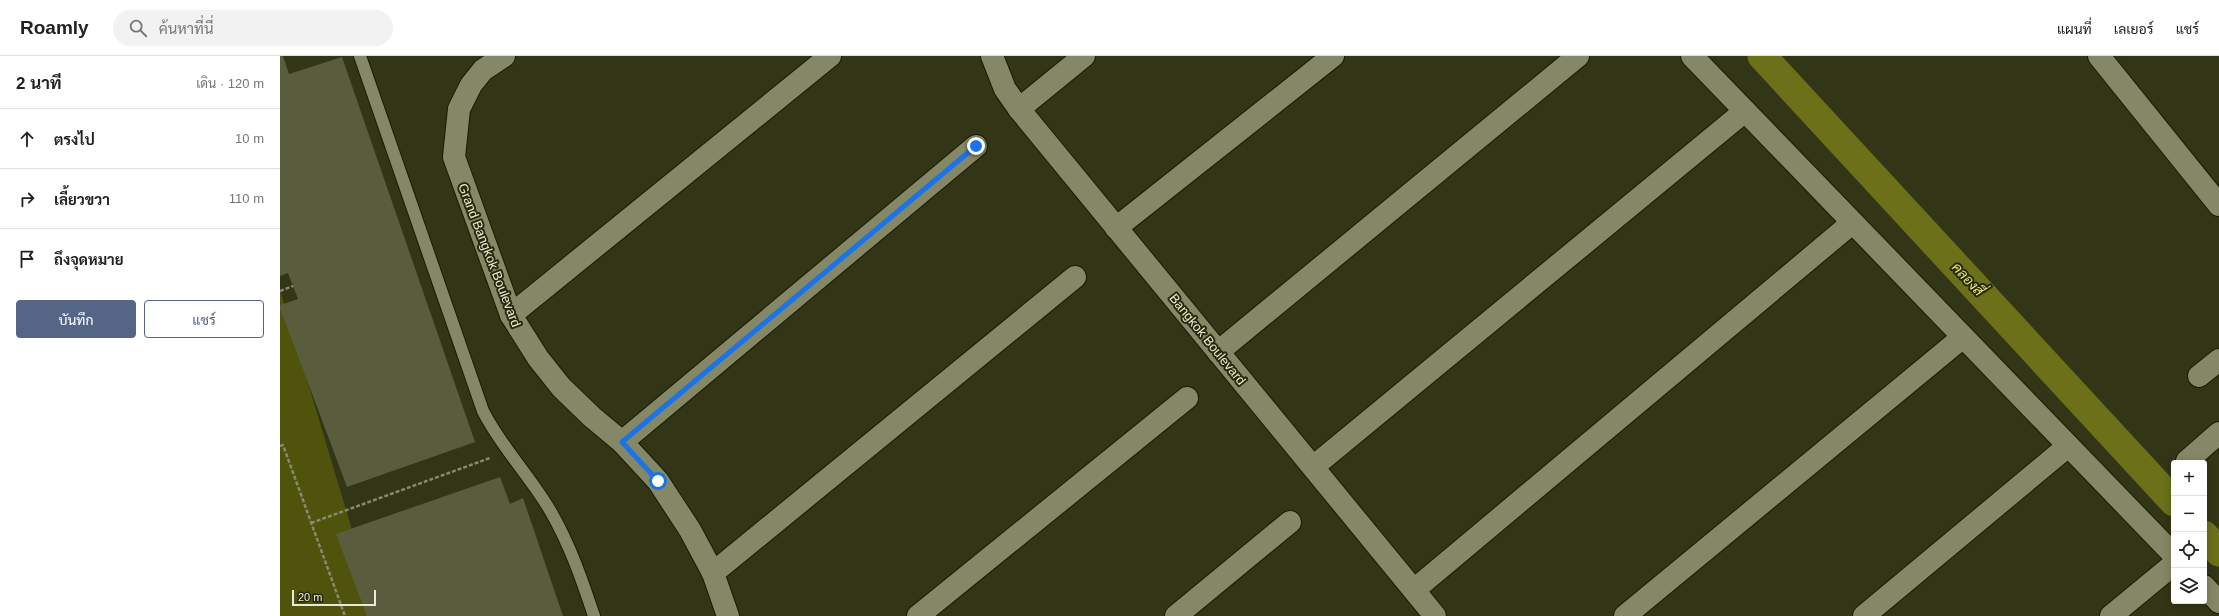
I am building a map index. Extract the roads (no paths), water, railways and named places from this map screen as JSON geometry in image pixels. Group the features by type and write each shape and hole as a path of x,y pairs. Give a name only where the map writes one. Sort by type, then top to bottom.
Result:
{"street":[{"name":"Grand Bangkok Boulevard","path":"504,56 483,70 471,85 459,109 454,157 511,315 538,358 561,387 592,417 622,442 658,481 690,530 713,573 728,616"},
{"path":"511,315 830,56"},
{"name":"Bangkok Boulevard","path":"992,56 1005,88 1019,110 1435,616"},
{"path":"1019,110 1084,56"},
{"path":"1116,228 1332,56"},
{"path":"1218,352 1578,56"},
{"path":"1692,56 2171,552"},
{"path":"2100,56 2219,205"},
{"path":"1312,467 1745,111"},
{"path":"622,442 976,146"},
{"path":"1414,590 1852,223"},
{"path":"713,573 1075,277"},
{"path":"1625,616 1964,337"},
{"path":"2199,376 2219,360"},
{"path":"918,616 1187,398"},
{"path":"2188,460 2219,433"},
{"path":"1864,616 2068,446"},
{"path":"1176,616 1290,522"},
{"path":"2111,616 2171,566"},
{"path":"2207,589 2219,602"}],"lane":[{"path":"360,56 483,411 491,427 510,451 551,511 570,548 594,616"}],"waterway":[{"name":"คลองสี่","path":"1762,56 2171,499"},
{"name":"คลองสี่","path":"2207,538 2219,552"}]}
